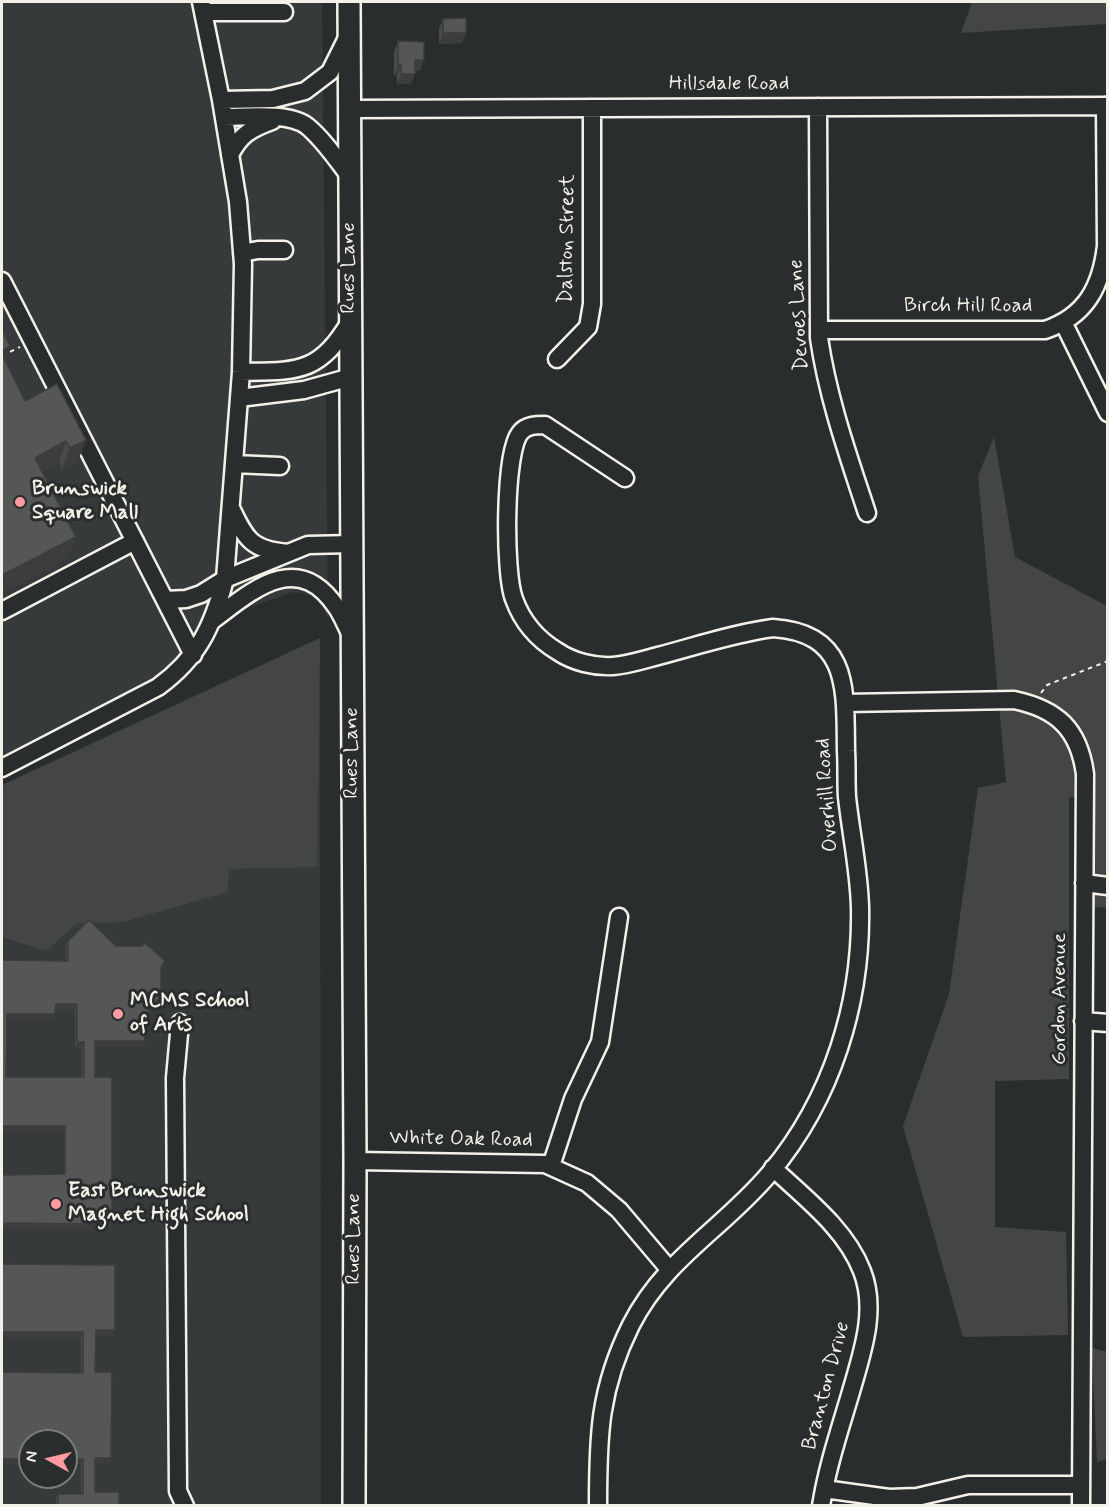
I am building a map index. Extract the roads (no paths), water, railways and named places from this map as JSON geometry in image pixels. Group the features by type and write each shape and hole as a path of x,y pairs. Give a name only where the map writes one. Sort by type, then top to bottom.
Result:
{"main road":[{"name":"Rues Lane","path":"349,2 355,1161 354,1506"}],"street":[{"path":"2,768 158,687 174,676 193,655 213,620 225,579 241,372 243,253 238,202 203,7 284,12"},
{"path":"221,100 273,99 305,91 330,72 349,34"},
{"name":"Hillsdale Road","path":"350,109 1106,106"},
{"name":"Birch Hill Road","path":"819,330 1045,330 1076,313 1093,293 1103,268 1106,246 1106,106"},
{"name":"Devoes Lane","path":"818,107 819,330 824,373 867,513"},
{"name":"Dalston Street","path":"557,359 588,327 592,304 592,108"},
{"path":"224,117 282,117 305,124 322,141 350,177"},
{"path":"230,155 238,140 255,127 282,117"},
{"path":"243,253 258,250 284,250"},
{"path":"2,280 193,655"},
{"path":"241,372 291,372 315,362 339,340 351,320"},
{"path":"1063,322 1107,413"},
{"path":"239,398 304,390 351,377"},
{"name":"Overhill Road","path":"598,1506 598,1439 602,1408 609,1379 632,1323 669,1269 687,1250 743,1202 773,1168 811,1113 833,1067 846,1028 855,988 859,948 860,907 847,795 844,680 831,654 815,639 788,628 773,628 620,666 578,662 559,653 542,640 527,625 517,606 510,586 508,565 510,461 514,442 522,430 531,426 545,425 625,478"},
{"path":"234,464 280,466"},
{"path":"230,507 241,531 252,543 270,552 289,553"},
{"path":"2,611 135,541"},
{"path":"165,600 186,599 201,594 225,579 308,545 352,544"},
{"path":"213,620 256,588 275,580 293,577 313,582 326,594 338,608 352,638"},
{"name":"Gordon Avenue","path":"846,703 1014,700 1034,704 1059,718 1070,729 1083,758 1085,774 1081,1506"},
{"path":"1084,883 1107,886"},
{"path":"551,1166 573,1099 600,1042 619,917"},
{"path":"1083,1021 1107,1023"},
{"path":"180,1023 175,1078 178,1491 185,1506"},
{"name":"White Oak Road","path":"355,1161 545,1164 551,1166 587,1183 619,1210 669,1269"},
{"name":"Branton Drive","path":"773,1168 837,1229 862,1270 869,1294 868,1318 862,1353 823,1497"},
{"path":"823,1497 917,1497 968,1485 1081,1485"}],"place":[{"name":"Brunswick Square Mall","path":"20,502"},
{"name":"MCMS School of Arts","path":"118,1014"},
{"name":"East Brunswick Magnet High School","path":"56,1204"}]}
